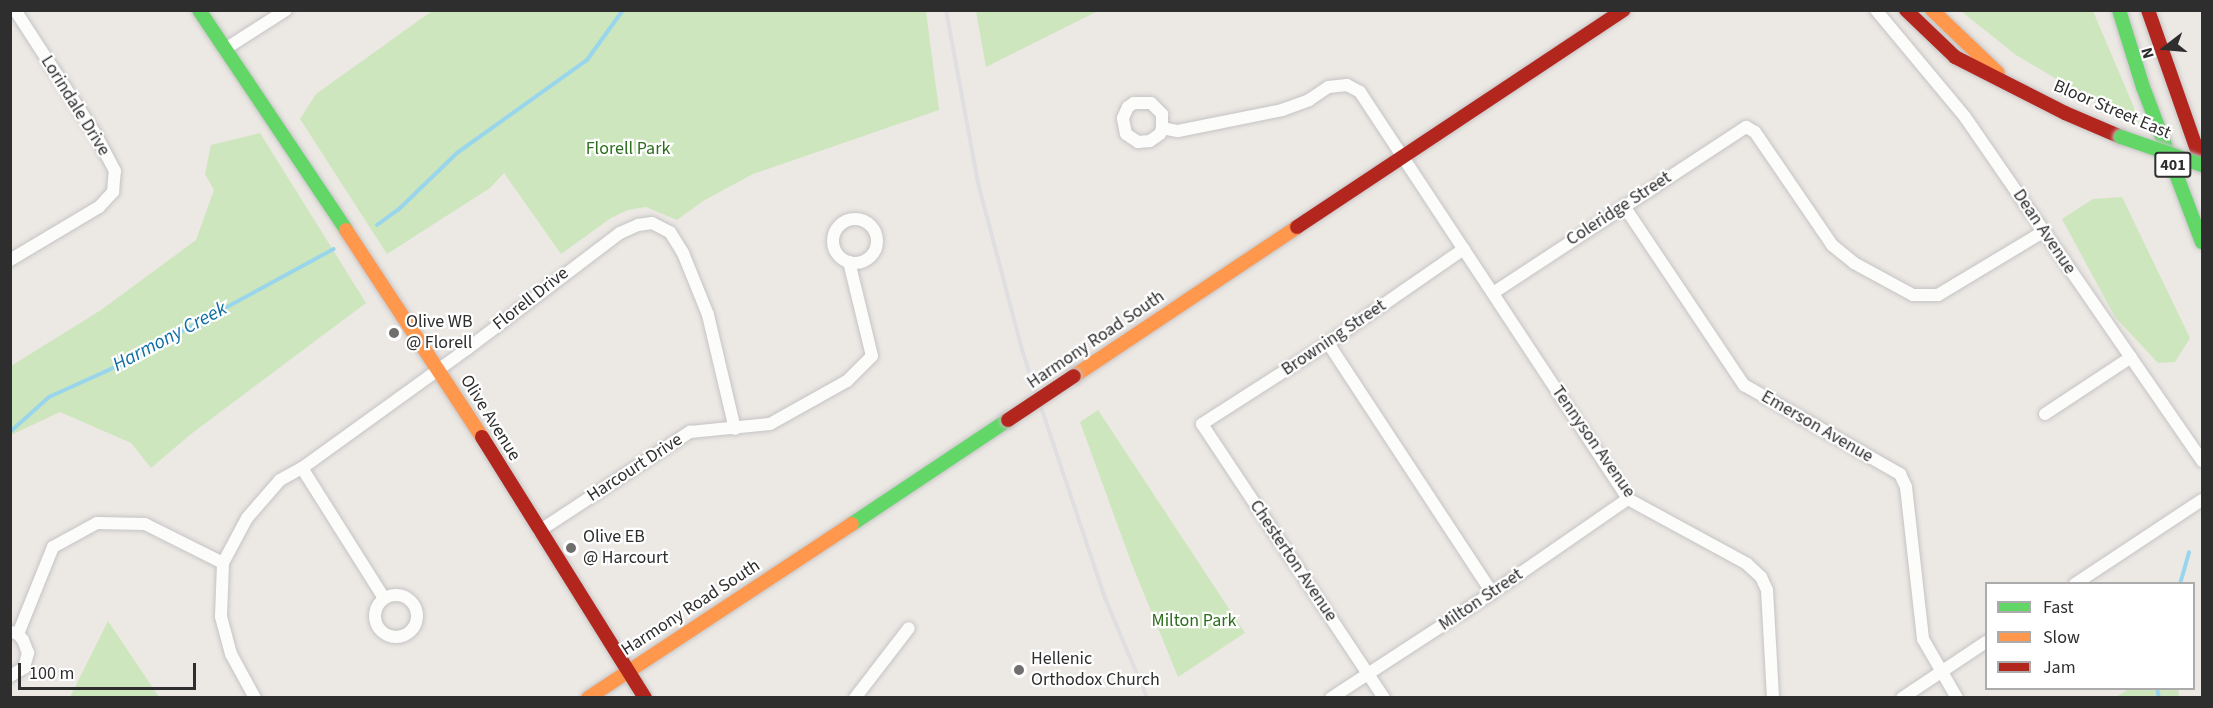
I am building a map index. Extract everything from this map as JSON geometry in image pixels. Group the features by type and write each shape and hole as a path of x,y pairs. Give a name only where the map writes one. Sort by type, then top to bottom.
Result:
{"main road":[{"name":"Olive Avenue","path":"200,10 439,369 645,698"},
{"name":"Harmony Road South","path":"588,698 1624,10"},
{"name":"Bloor Street East","path":"1906,10 1955,57 2065,114 2121,137 2202,164"},
{"name":"Bloor Street East","path":"1932,10 2010,84"},
{"path":"2107,10 2143,87"},
{"name":"401","path":"2119,10 2143,87 2202,242"},
{"name":"401","path":"2148,10 2202,164"}],"street":[{"name":"Lorindale Drive","path":"10,260 99,207 113,192 115,171 96,135 15,10"},
{"path":"225,49 286,10"},
{"name":"Dean Avenue","path":"1876,10 1965,117 2202,461"},
{"name":"Tennyson Avenue","path":"1162,128 1178,131 1282,110 1309,99 1328,87 1347,85 1360,92 1628,499 1747,564 1761,577 1767,590 1773,698"},
{"name":"Coleridge Street","path":"1493,293 1746,127 1755,132 1832,245 1854,263 1914,295 1938,295 2043,232"},
{"name":"Emerson Avenue","path":"1624,206 1744,385 1900,474 1906,487 1923,639 1941,672"},
{"name":"Florell Drive","path":"255,698 231,654 221,616 223,563 247,518 280,480 302,468 439,369 620,233 638,225 652,223 670,232 708,315 735,429"},
{"name":"Browning Street","path":"1202,424 1328,344 1464,249"},
{"name":"Harcourt Drive","path":"539,531 690,432 770,424 847,381 872,356 849,262"},
{"path":"1328,344 1492,593"},
{"path":"2045,414 2132,357"},
{"name":"Chesterton Avenue","path":"1202,424 1384,698"},
{"path":"302,468 384,598"},
{"name":"Milton Street","path":"1331,698 1492,593 1628,499"},
{"path":"2078,582 2202,500"},
{"path":"10,676 18,673 27,661 27,646 14,633 53,547 97,523 146,524 223,563"},
{"path":"855,698 909,628"},
{"path":"1902,698 1985,643"},
{"path":"1941,672 1958,698"}],"green space":[{"path":"976,10 1098,11 986,67"},
{"name":"Florell Park","path":"432,11 926,11 939,110 753,174 703,201 677,220 646,207 628,210 611,218 561,254 504,173 490,188 387,254 300,119 316,94"},
{"path":"1961,11 2093,11 2141,124 2107,109 2016,55"},
{"path":"260,133 366,303 191,434 151,468 131,443 60,412 11,435 11,366 101,310 196,240 214,190 205,174 211,145"},
{"path":"2122,197 2190,338 2175,362 2158,363 2115,317 2062,219 2093,199"},
{"name":"Milton Park","path":"1098,410 1245,633 1178,677 1131,562 1080,422"},
{"path":"108,621 159,697 70,697"},
{"path":"2127,690 2178,690 2179,697 2116,697"}],"waterway":[{"name":"Harmony Creek","path":"377,225 398,210 457,153 587,60 623,10"},
{"name":"Harmony Creek","path":"10,432 49,397 120,365 334,249"},
{"path":"2181,582 2189,552"},
{"path":"2157,690 2159,698"}],"railway":[{"path":"946,10 978,183 1023,353 1105,598 1147,698"}],"traffic: fast":[{"path":"199,10 346,230"},
{"path":"2119,10 2143,87 2202,242"},
{"path":"2121,137 2202,165"},
{"path":"852,524 1008,420"}],"traffic: slow":[{"path":"1932,10 1998,73"},
{"path":"1074,376 1297,227"},
{"path":"346,230 482,437"},
{"path":"588,698 852,524"}],"traffic: jam":[{"path":"1297,227 1624,10"},
{"path":"1906,10 1955,57 2065,113 2121,137"},
{"path":"2148,10 2202,164"},
{"path":"1008,420 1074,376"},
{"path":"482,437 645,698"}],"place":[{"name":"Olive WB @ Florell","path":"394,333"},
{"name":"Olive EB @ Harcourt","path":"571,548"},
{"name":"Hellenic Orthodox Church","path":"1019,670"}]}
